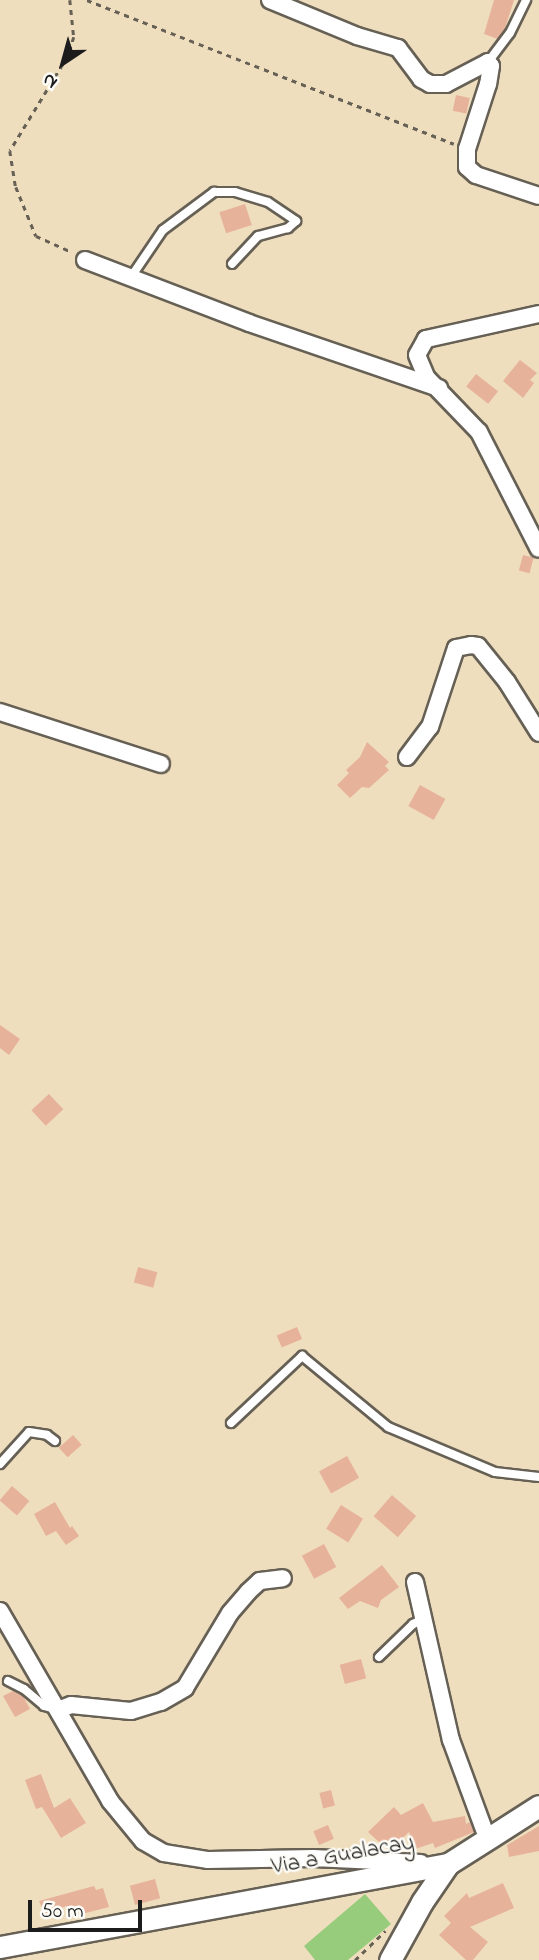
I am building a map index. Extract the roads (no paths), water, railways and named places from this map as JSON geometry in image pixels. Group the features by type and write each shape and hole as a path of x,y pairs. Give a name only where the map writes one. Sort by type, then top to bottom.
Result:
{"street":[{"path":"270,0 357,36 398,48 421,79 430,84 446,84 488,62 491,66 488,85 467,149 467,167 475,175 539,196"},
{"path":"85,260 249,323 439,388"},
{"path":"539,314 426,339 417,355 427,378 479,432 539,549"},
{"path":"407,757 430,727 456,648 471,645 478,646 507,682 539,733"},
{"path":"0,712 161,764"},
{"path":"58,1710 71,1705 131,1711 161,1702 184,1688 230,1613 248,1592 260,1581 283,1578"},
{"path":"415,1581 426,1618 451,1740 487,1838"},
{"path":"2,1622 58,1710 110,1801 142,1841 164,1853 208,1860 313,1858 448,1864"},
{"path":"390,1960 422,1902 448,1864 539,1806"},
{"name":"Via a Gualacay","path":"0,1947 448,1864"}],"lane":[{"path":"488,62 510,33 526,0"},
{"path":"131,277 163,230 214,192 235,192 268,202 296,221 288,228 258,236 232,264"},
{"path":"231,1423 302,1356 387,1427 495,1472 539,1478"},
{"path":"0,1464 29,1432 47,1435 55,1441"},
{"path":"379,1657 413,1623 426,1618"},
{"path":"8,1681 24,1689 44,1706 58,1710"}]}
